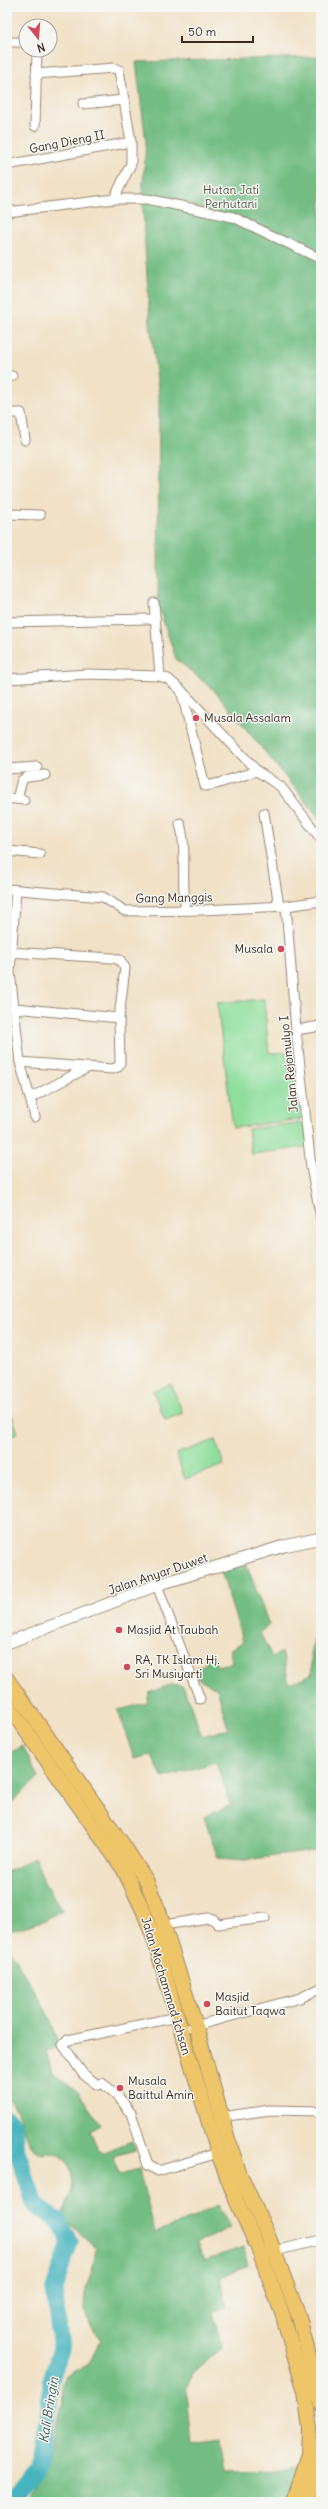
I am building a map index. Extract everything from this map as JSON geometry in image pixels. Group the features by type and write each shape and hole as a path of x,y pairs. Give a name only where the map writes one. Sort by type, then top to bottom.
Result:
{"main road":[{"name":"Jalan Mochammad Ichsan","path":"7,1679 146,1880 164,1925 196,2026 221,2117 239,2172 274,2251 299,2317 321,2404"},
{"name":"Jalan Mochammad Ichsan","path":"7,1704 80,1806 130,1881 154,1939 218,2153 237,2202 260,2253 283,2316 305,2392 310,2428 309,2454 293,2502"},
{"path":"306,2502 321,2461"}],"street":[{"path":"7,42 18,42"},
{"path":"35,126 37,58"},
{"path":"36,74 117,68 119,71 131,142 130,169 114,199"},
{"path":"83,104 124,100"},
{"name":"Gang Dieng II","path":"7,166 131,142"},
{"path":"7,212 114,199 147,199 233,217 321,259"},
{"path":"7,414 21,413 25,440"},
{"path":"7,514 40,515"},
{"path":"154,603 160,676"},
{"path":"7,622 149,619"},
{"path":"7,679 88,674 160,676 168,679 181,690 257,771 281,787 321,839"},
{"path":"181,690 205,786 257,771"},
{"path":"7,769 37,767"},
{"path":"7,798 20,799 22,780 27,777 45,775"},
{"name":"Jalan Rejomulyo I","path":"264,813 283,906 312,1167 321,1218"},
{"path":"180,823 184,844 182,874 186,910"},
{"path":"7,851 40,854"},
{"path":"11,889 9,952 10,972 20,1062 35,1118"},
{"name":"Gang Manggis","path":"11,889 103,897 125,911 283,906 321,901"},
{"path":"9,952 120,960 125,968 119,1018 120,1063 118,1067 112,1069 88,1068 20,1062"},
{"path":"15,1008 119,1018"},
{"path":"296,1030 321,1026"},
{"path":"7,1028 17,1027"},
{"path":"30,1098 88,1068"},
{"path":"312,1167 321,1166"},
{"name":"Jalan Anyar Duwet","path":"7,1643 158,1585 284,1546 321,1538"},
{"path":"158,1585 200,1699"},
{"path":"164,1925 208,1918 213,1919 218,1924 265,1918"},
{"path":"181,2030 300,1998 321,1988"},
{"path":"177,2017 68,2040 64,2045 83,2074 98,2085 102,2083 117,2095 131,2113 148,2165 158,2171 218,2153"},
{"path":"221,2117 270,2110 321,2111"},
{"path":"274,2251 321,2240"}],"green space":[{"name":"Hutan Jati Perhutani","path":"321,57 321,820 214,690 176,659 158,605 159,396 150,323 142,197 146,142 136,62"},
{"path":"264,999 269,1053 298,1052 307,1118 233,1128 217,1003"},
{"path":"307,1122 309,1147 251,1154 248,1129"},
{"path":"171,1384 183,1413 165,1420 153,1391"},
{"path":"7,1401 18,1433 7,1437"},
{"path":"215,1440 224,1465 185,1479 176,1454"},
{"path":"245,1560 269,1625 260,1633 272,1657 282,1652 289,1684 312,1674 311,1648 319,1627 321,1627 321,1850 245,1860 218,1858 204,1817 231,1805 216,1762 163,1778 151,1755 134,1759 118,1710 147,1703 149,1693 171,1684 183,1686 202,1736 228,1729 217,1688 197,1678 192,1669 206,1664 205,1659 213,1657 217,1666 232,1663 230,1649 243,1642 220,1568"},
{"path":"23,1746 38,1778 7,1807 7,1755"},
{"path":"35,1857 44,1882 62,1910 45,1920 10,1931 7,1937 7,1872"},
{"path":"7,1945 47,2013 60,2045 46,2052 53,2072 78,2092 101,2125 90,2131 98,2151 104,2152 132,2141 136,2150 114,2156 118,2175 139,2170 155,2232 185,2222 218,2205 231,2227 197,2243 204,2261 243,2247 248,2265 220,2277 227,2306 213,2312 222,2348 193,2373 187,2392 192,2445 219,2441 224,2469 284,2468 302,2463 285,2502 28,2502 50,2455 63,2401 62,2384 66,2376 90,2363 101,2340 91,2326 86,2315 84,2304 96,2248 66,2220 63,2213 73,2185 69,2167 66,2161 58,2154 41,2154 35,2150 27,2137 12,2102 7,2095"}],"waterway":[{"name":"Kali Bringin","path":"7,2118 14,2126 15,2144 35,2205 58,2220 70,2242 54,2289 61,2349 50,2383 49,2410 39,2467 12,2502"}],"place":[{"name":"Musala Assalam","path":"196,718"},
{"name":"Musala","path":"281,949"},
{"name":"Masjid At Taubah","path":"119,1630"},
{"name":"RA, TK Islam Hj. Sri Musiyarti","path":"127,1667"},
{"name":"Masjid Baitut Taqwa","path":"207,2004"},
{"name":"Musala Baittul Amin","path":"120,2088"}]}
